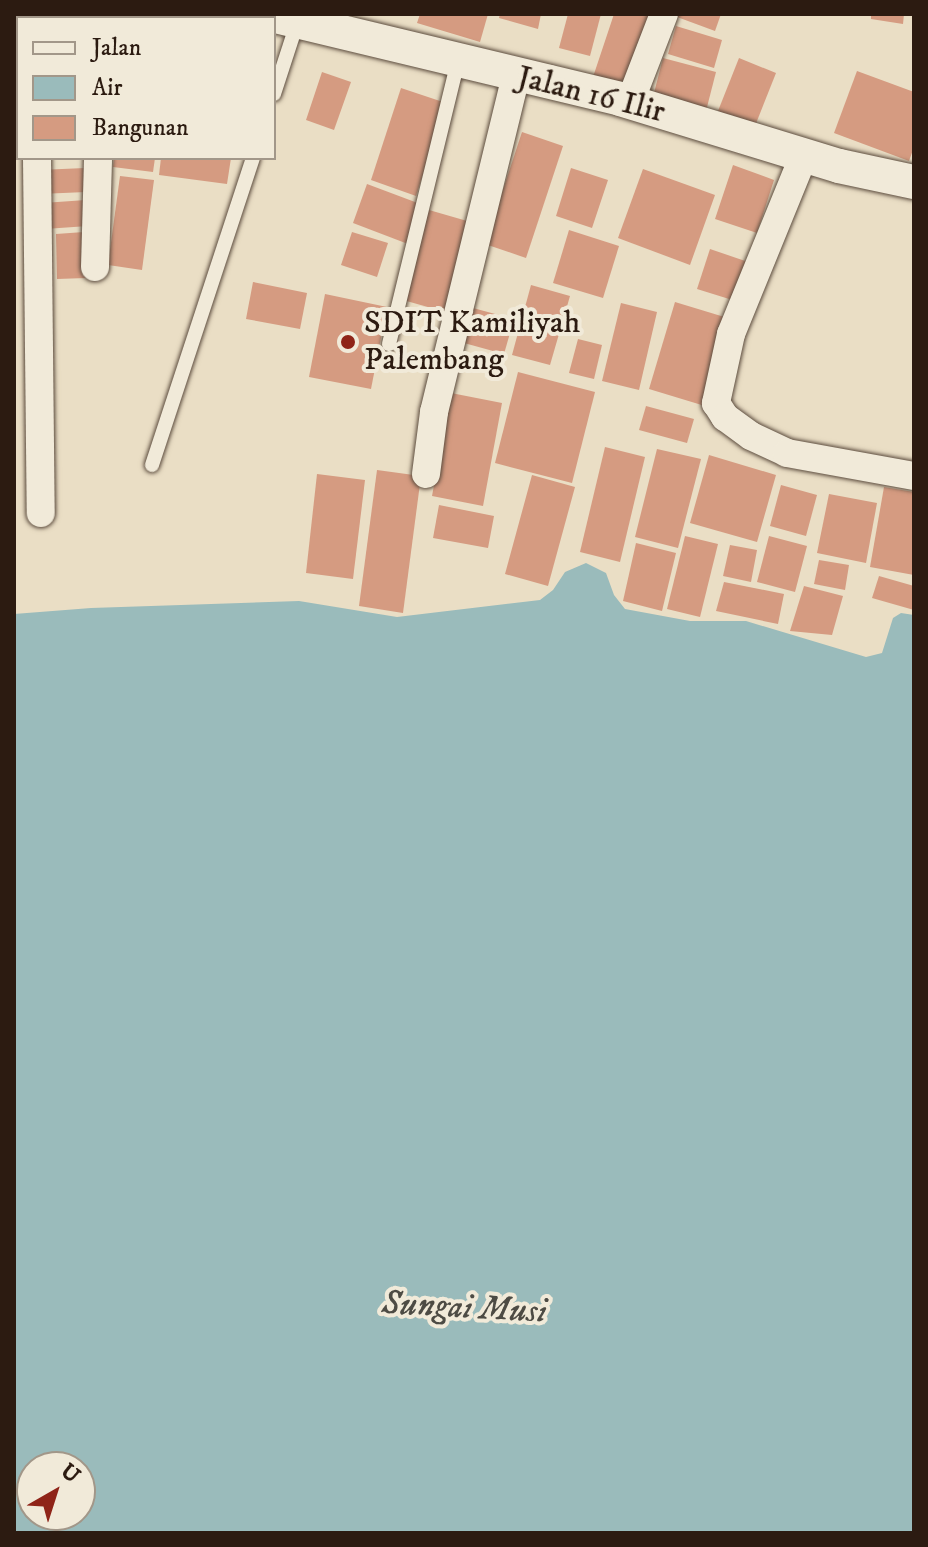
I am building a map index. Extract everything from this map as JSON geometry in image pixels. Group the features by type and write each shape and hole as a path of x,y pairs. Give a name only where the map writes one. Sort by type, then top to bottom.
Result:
{"street":[{"path":"630,102 664,14"},
{"name":"Jalan 16 Ilir","path":"283,17 630,102 804,155 914,182"},
{"path":"426,474 434,412 516,76"},
{"path":"804,155 731,334 716,403 725,417 751,436 787,453 914,476"},
{"path":"37,160 41,513"},
{"path":"95,267 98,160"}],"lane":[{"path":"276,77 283,17"},
{"path":"389,344 458,62"},
{"path":"152,465 252,160"}],"water":[{"name":"Sungai Musi","path":"586,563 606,573 614,595 625,609 690,621 746,621 866,657 882,653 893,618 901,613 914,615 914,1533 14,1533 14,614 91,608 299,601 397,617 540,600 553,590 565,572"}],"building":[{"path":"50,14 96,15 81,16"},
{"path":"114,14 155,14 155,16"},
{"path":"420,14 488,14 480,42 417,23"},
{"path":"500,14 541,14 538,29 499,18"},
{"path":"568,14 601,14 590,56 559,48"},
{"path":"614,14 655,14 629,90 593,77"},
{"path":"669,14 721,14 715,31"},
{"path":"871,14 904,14 903,24 871,19"},
{"path":"676,26 722,40 714,68 668,54"},
{"path":"663,58 716,72 706,111 653,97"},
{"path":"739,58 776,73 755,126 718,111"},
{"path":"857,71 914,92 914,147 909,161 834,133"},
{"path":"322,72 351,82 334,130 306,120"},
{"path":"401,88 446,103 416,196 371,180"},
{"path":"522,132 563,146 526,258 485,244"},
{"path":"114,160 155,160 153,172 113,167"},
{"path":"161,160 231,160 227,184 159,175"},
{"path":"733,165 774,180 757,233 715,219"},
{"path":"85,168 86,192 40,194 39,170"},
{"path":"571,168 608,180 592,228 556,216"},
{"path":"643,169 715,195 690,265 618,238"},
{"path":"120,176 154,180 142,270 108,265"},
{"path":"367,184 423,205 408,244 353,223"},
{"path":"86,200 88,226 45,229 43,203"},
{"path":"429,210 474,223 449,313 403,300"},
{"path":"569,230 619,246 603,298 553,283"},
{"path":"84,232 86,278 57,279 56,234"},
{"path":"352,232 388,243 377,277 341,265"},
{"path":"710,249 754,264 742,303 697,289"},
{"path":"253,282 307,293 300,329 246,319"},
{"path":"531,285 570,296 550,365 512,355"},
{"name":"SDIT Kamiliyah Palembang","path":"325,294 387,307 371,389 309,377"},
{"path":"675,302 731,319 705,406 649,389"},
{"path":"621,303 657,312 639,390 602,381"},
{"path":"473,308 514,319 504,354 464,343"},
{"path":"578,339 602,345 594,379 569,373"},
{"path":"518,372 595,392 572,483 495,463"},
{"path":"451,393 502,403 483,506 432,496"},
{"path":"646,406 694,419 687,443 639,430"},
{"path":"605,447 645,457 620,562 580,552"},
{"path":"657,449 701,459 678,548 635,537"},
{"path":"709,455 776,475 757,542 690,523"},
{"path":"377,470 421,476 403,613 359,606"},
{"path":"317,474 365,480 353,579 306,573"},
{"path":"532,475 575,487 548,586 505,574"},
{"path":"781,485 817,495 806,536 770,526"},
{"path":"884,487 914,492 914,575 870,567"},
{"path":"829,494 877,503 866,563 817,553"},
{"path":"439,505 494,516 488,548 433,538"},
{"path":"685,536 718,544 700,617 667,609"},
{"path":"769,536 807,546 795,592 757,582"},
{"path":"636,543 676,553 662,611 623,601"},
{"path":"730,545 757,550 751,582 723,576"},
{"path":"819,560 849,565 845,590 814,584"},
{"path":"879,576 914,586 914,610 872,598"},
{"path":"724,582 784,594 778,624 716,611"},
{"path":"804,586 843,596 832,635 790,631"}],"place":[{"name":"SDIT Kamiliyah Palembang","path":"348,342"}]}
